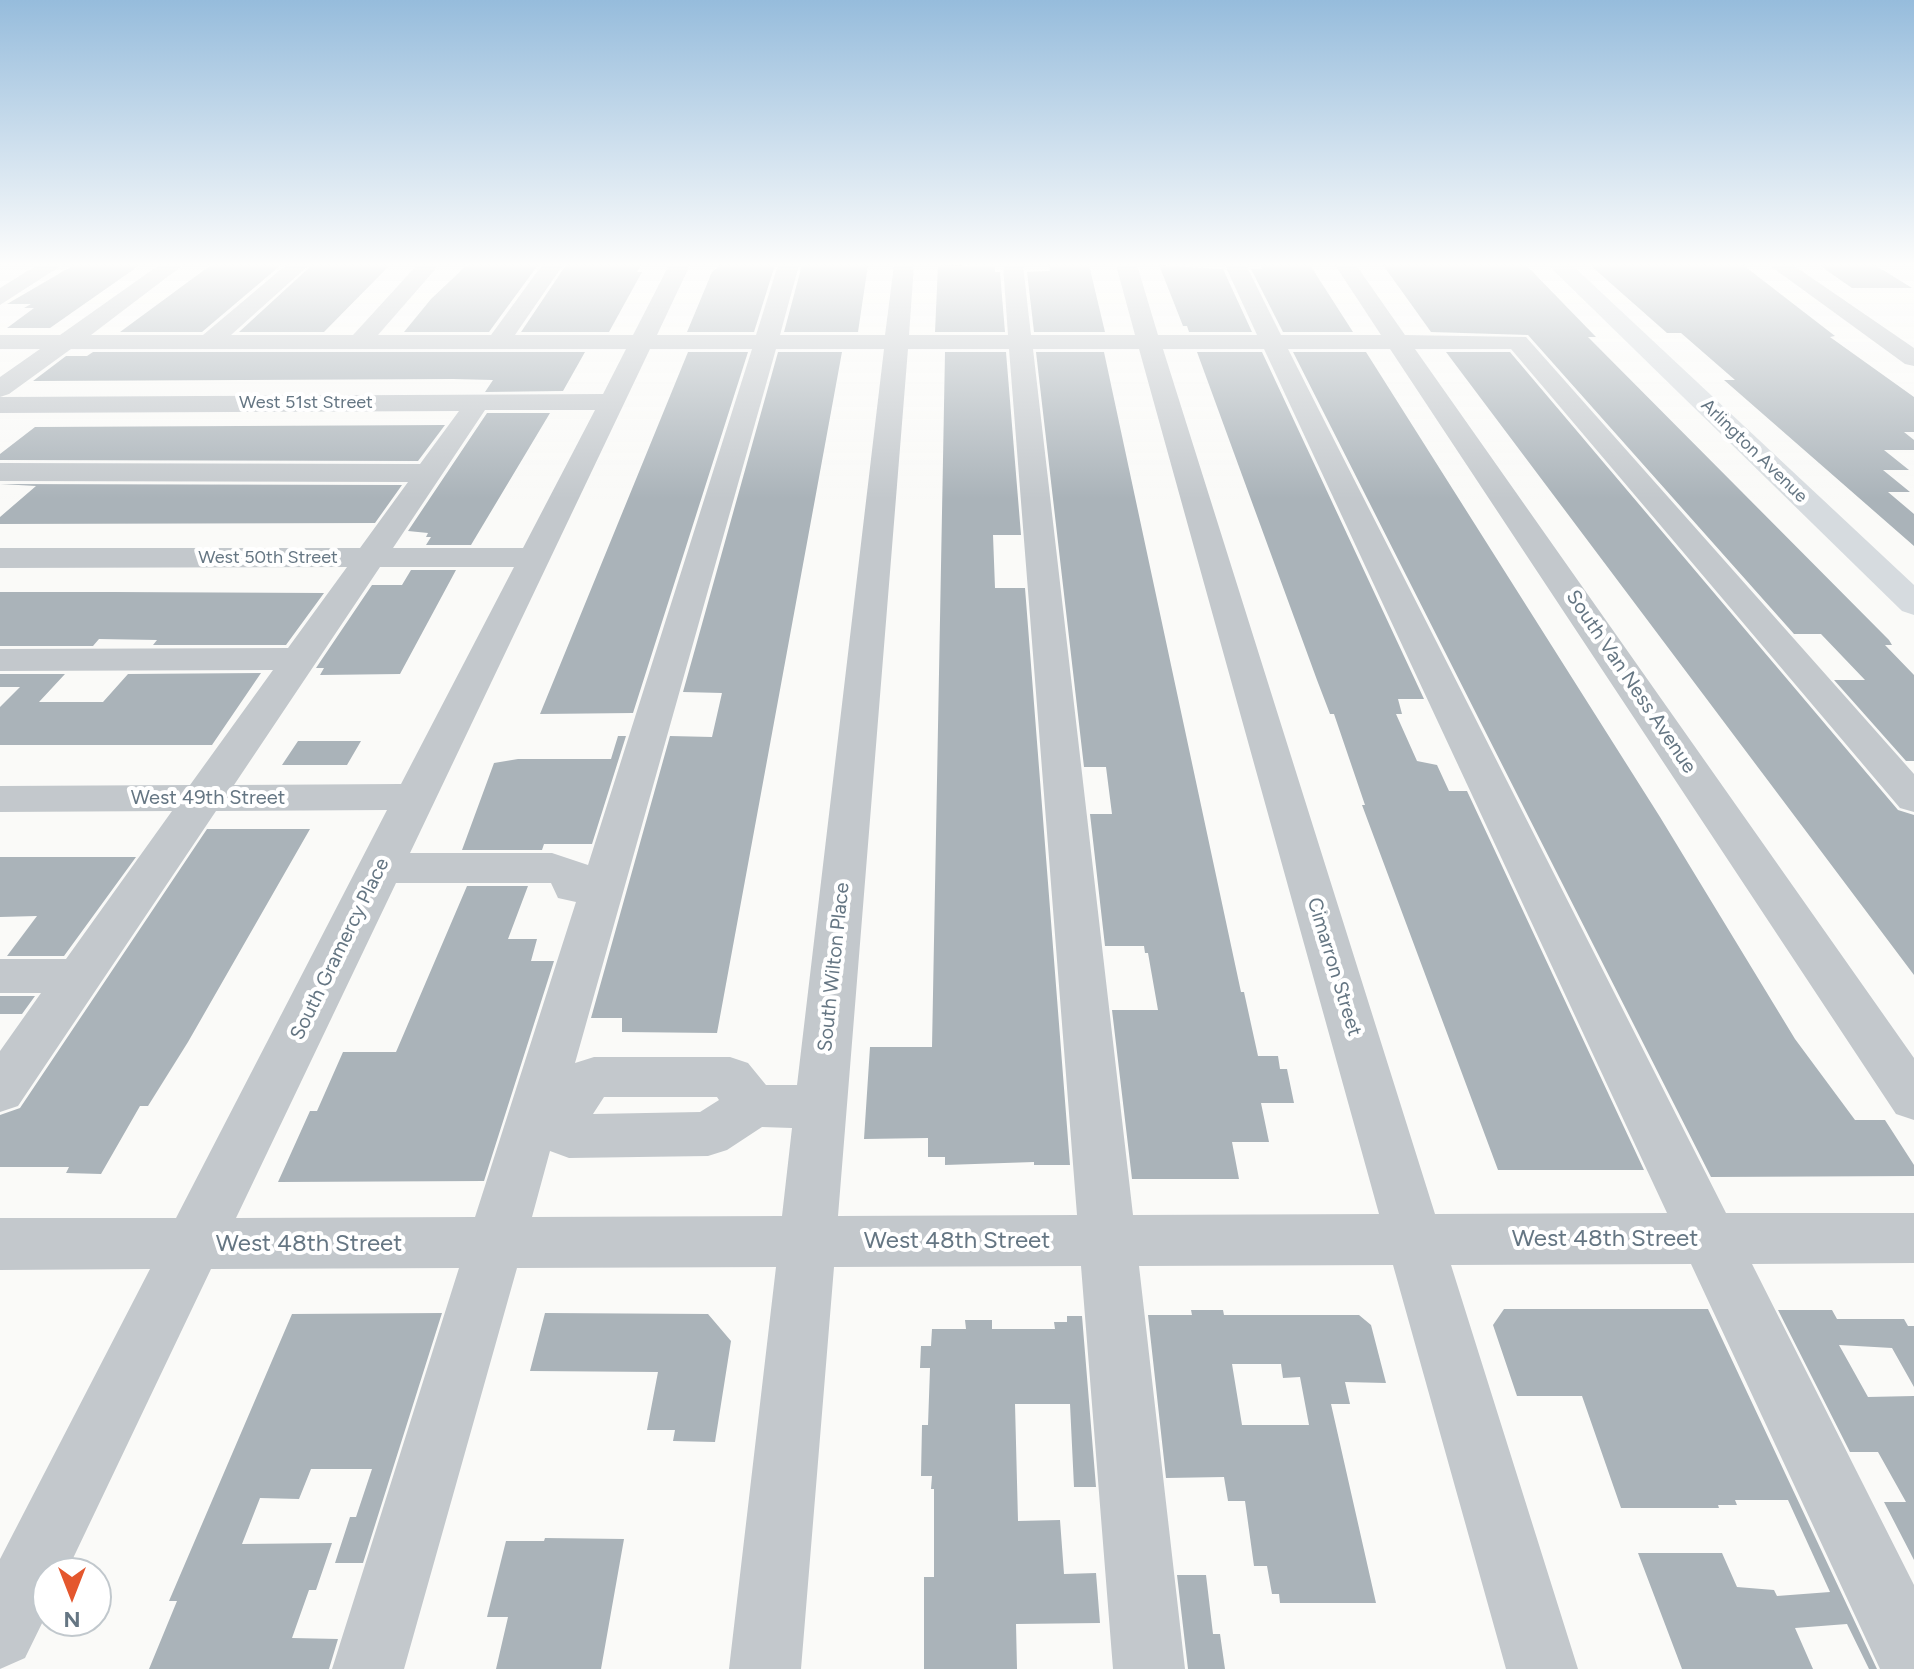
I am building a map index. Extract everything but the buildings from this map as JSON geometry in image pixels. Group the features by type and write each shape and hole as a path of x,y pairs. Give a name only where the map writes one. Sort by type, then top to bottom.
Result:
{"main road":[{"name":"Arlington Avenue","path":"1641,343 1914,604"}],"street":[{"path":"0,389 65,343"},
{"name":"South Gramercy Place","path":"0,1633 642,343"},
{"path":"368,1669 766,343"},
{"name":"South Wilton Place","path":"765,1669 897,343"},
{"path":"1021,343 1149,1669"},
{"name":"Cimarron Street","path":"1148,343 1542,1669"},
{"path":"1274,343 1914,1661"},
{"name":"South Van Ness Avenue","path":"1398,343 1914,1099"},
{"path":"1452,343 1522,344 1914,799"},
{"path":"1891,343 1914,359"},
{"path":"0,1091 478,402"},
{"name":"West 51st Street","path":"0,405 613,402"},
{"path":"0,472 428,473"},
{"name":"West 50th Street","path":"0,558 535,557"},
{"path":"0,660 298,659"},
{"name":"West 49th Street","path":"0,799 416,797"},
{"path":"381,868 552,868 571,873 574,887"},
{"path":"0,976 79,976"},
{"path":"753,1106 821,1107"},
{"name":"West 48th Street","path":"0,1244 1914,1238"}]}
